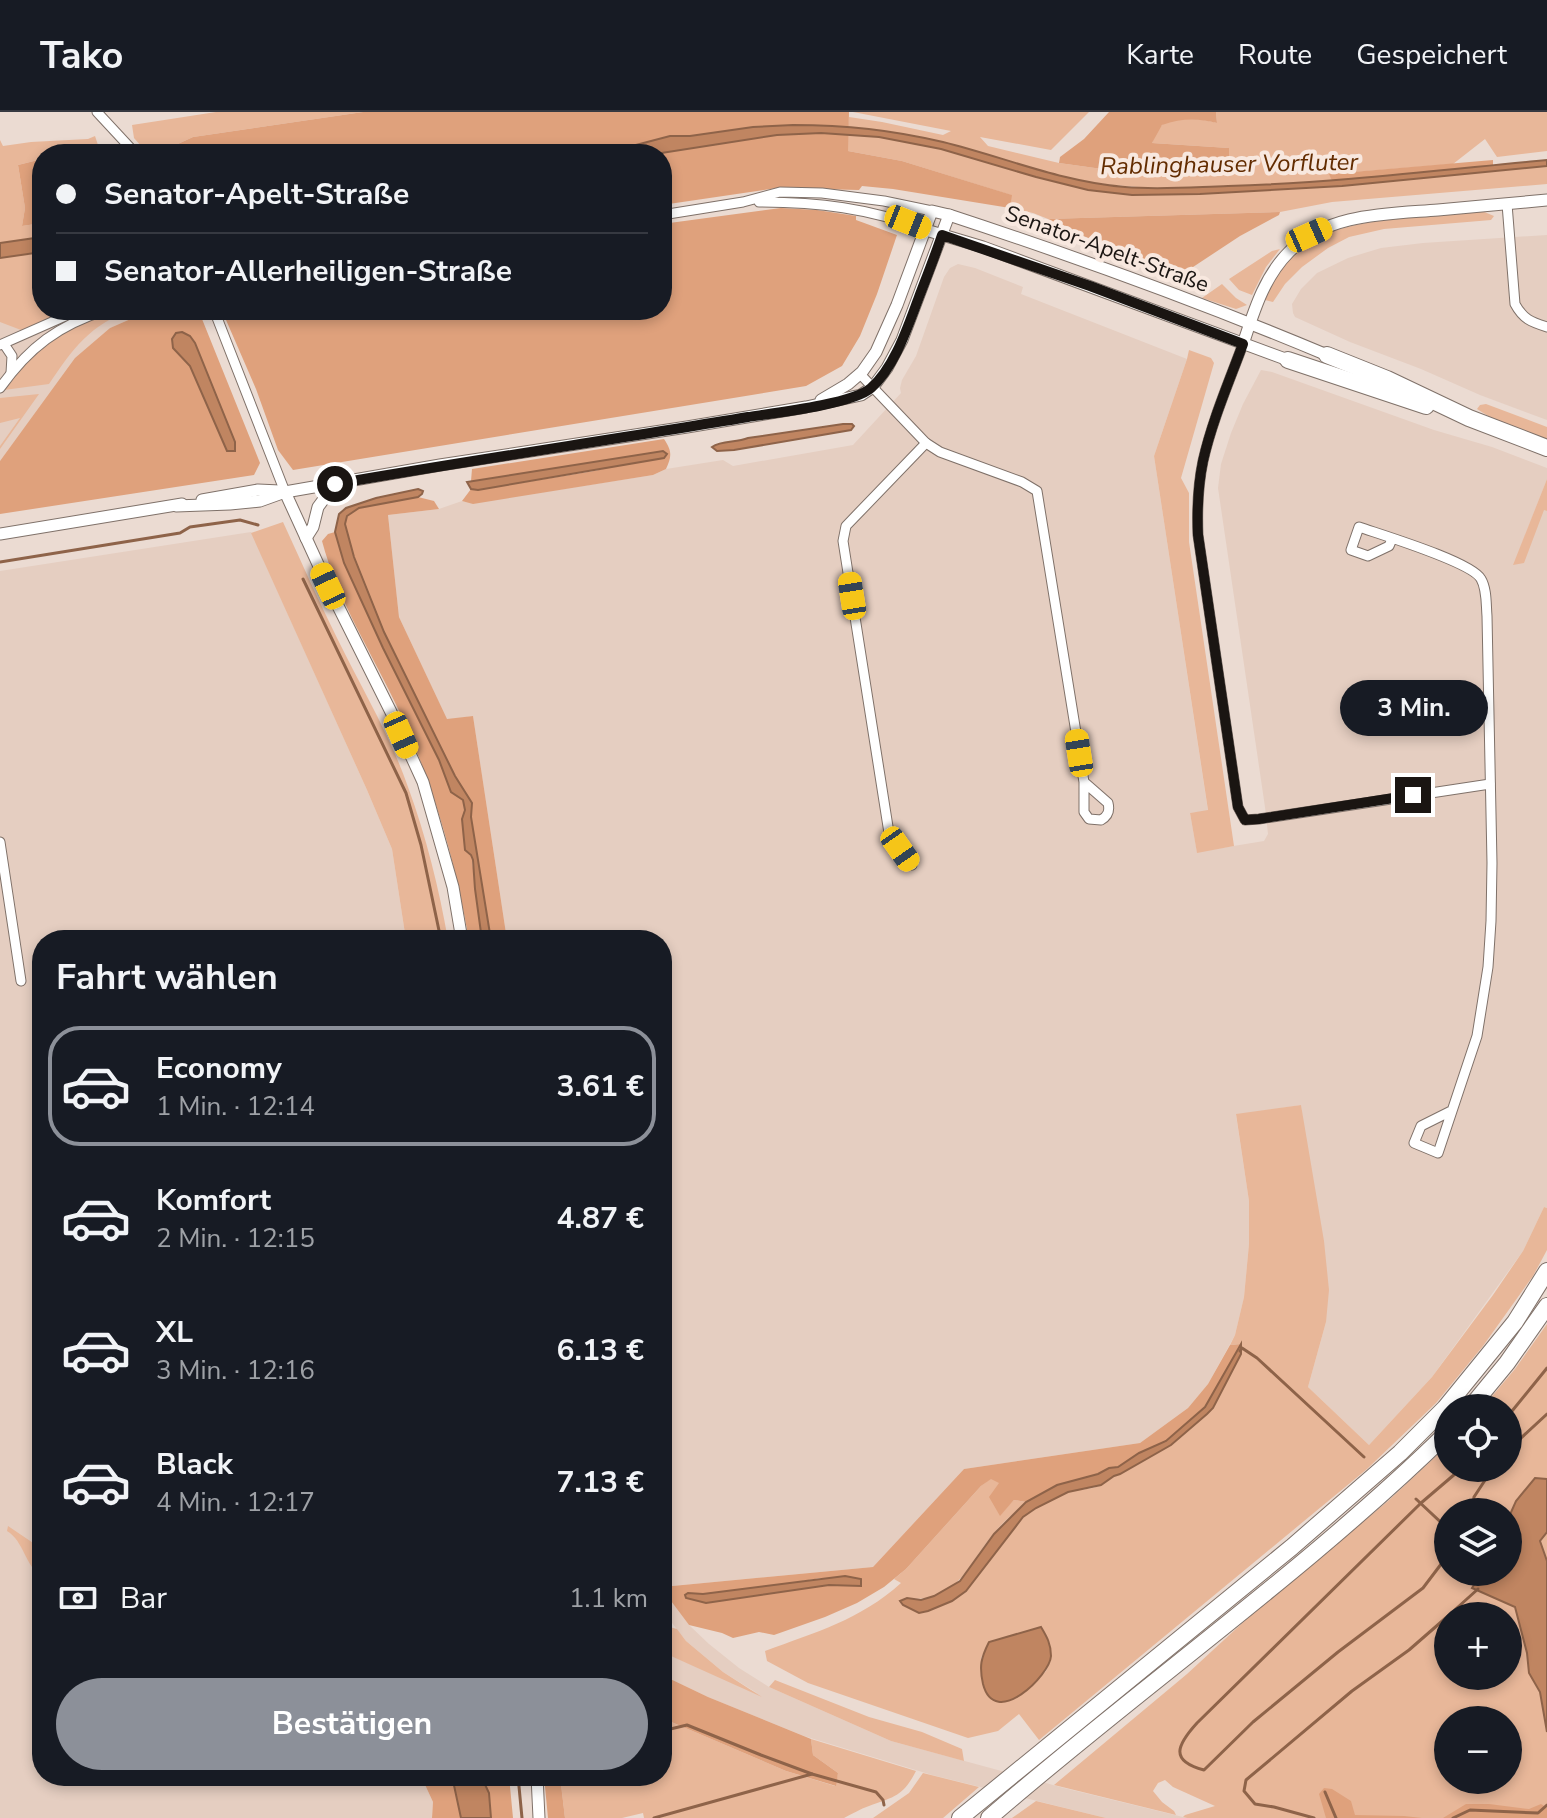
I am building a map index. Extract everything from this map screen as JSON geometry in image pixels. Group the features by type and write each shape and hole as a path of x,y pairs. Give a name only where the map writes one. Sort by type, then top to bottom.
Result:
{"highway":[{"path":"1327,355 1469,418 1547,448"},
{"path":"1288,360 1404,400 1469,418"},
{"path":"960,1818 1292,1547 1400,1453 1445,1408 1515,1322 1547,1271"},
{"path":"1482,1394 1547,1306"},
{"path":"993,1814 1307,1557 1434,1446"}],"street":[{"path":"97,112 127,144"},
{"path":"672,213 743,202 780,192 822,193 932,211 876,352 860,374 848,384 806,407"},
{"path":"1490,784 1245,820 1235,791 1198,535 1200,480 1209,435 1259,296 1272,272 1289,251 1309,235 1333,224 1363,217 1547,200"},
{"path":"743,202 806,202 848,207 892,217 926,230"},
{"path":"1507,204 1515,304 1521,314 1547,327"},
{"name":"Senator-Apelt-Straße","path":"932,211 1056,250 1327,355"},
{"path":"0,534 176,506 228,494 258,490 285,492 335,484 806,407 861,395 873,387 902,340 949,215"},
{"name":"Senator-Apelt-Straße","path":"926,230 1098,289 1288,360"},
{"path":"11,373 12,356 2,345 57,320"},
{"path":"0,388 39,343 79,320"},
{"path":"218,320 285,492 423,782 453,887 460,930"},
{"path":"860,374 926,443 940,452 1022,482 1037,491 1084,782"},
{"path":"912,865 889,833 843,541 846,526 926,443"},
{"path":"306,538 313,527 318,507 335,484"},
{"path":"1392,539 1463,565 1480,577 1487,616 1492,863 1488,967 1477,1036 1438,1153 1414,1143 1421,1126 1451,1111"},
{"path":"0,842 21,981"},
{"path":"537,1786 539,1818"}],"shaded area":[{"path":"216,112 363,112 193,137 178,144 139,144 134,138 132,125"},
{"path":"363,112 849,112 848,151 902,161 1012,195 1010,208 862,186 859,190 777,188 672,204 672,144 178,144 193,137"},
{"path":"853,112 1089,112 1051,150 980,137 988,146 1059,163 1138,174 1228,175 1229,148 1152,143 1161,127 1174,119 1217,123 1216,112 1547,112 1547,151 1497,157 1485,139 1453,164 1330,174 1332,181 1200,188 1134,187 1069,178 933,140 848,127 849,117 943,135 951,131"},
{"path":"1109,112 1216,112 1217,123 1190,120 1162,125 1152,143 1229,148 1229,175 1138,174 1059,163 1060,157 1084,139"},
{"path":"753,127 850,127 905,134 1079,180 1138,188 1308,182 1547,160 1547,166 1342,186 1132,195 1088,190 941,149 879,137 821,133 777,135 672,151 672,144 640,144 670,136"},
{"path":"848,135 879,137 941,149 1088,190 1282,190 1547,166 1547,184 1332,202 1280,212 1048,219 1010,208 1011,195 902,161 848,151"},
{"path":"95,136 98,144 32,144 32,162 18,165 25,208 22,226 32,224 32,238 0,243 0,140 3,146"},
{"path":"1493,160 1493,165 1339,181 1332,181 1329,174"},
{"path":"32,162 32,224 22,226 25,208 18,165"},
{"path":"781,208 856,216 856,220 897,235 860,336 842,366 806,386 293,470 278,450 226,320 672,320 672,223"},
{"path":"1482,211 1494,216 1491,220 1384,229 1349,237 1302,267 1273,302 1265,300 1288,261 1301,248 1333,231 1369,223"},
{"path":"1280,212 1190,269 1172,270 1052,224 1048,219"},
{"path":"1547,235 1547,420 1350,342 1295,317 1293,313 1292,304 1301,289 1317,273 1348,258 1381,248 1423,243"},
{"path":"32,238 32,253 0,258 0,243"},
{"path":"1280,249 1266,267 1252,295 1239,290 1229,279 1272,251"},
{"path":"32,253 32,320 44,320 21,330 0,322 0,258"},
{"path":"958,264 975,268 1023,287 1021,294 1187,359 1154,456 1208,811 1190,813 1197,852 1264,841 1268,834 1218,488 1221,464 1231,433 1261,370 1547,468 1547,479 1514,564 1544,509 1547,511 1547,1208 1544,1207 1523,1251 1432,1377 1369,1445 1308,1387 1326,1322 1301,1105 1236,1115 1249,1201 1244,1297 1235,1335 1208,1384 1188,1408 1140,1443 964,1469 873,1567 672,1586 672,930 505,930 473,716 447,720 399,617 388,515 439,509 462,501 473,503 653,475 666,469 723,460 733,466 853,445 901,393 902,380 916,356 950,268"},
{"path":"1222,284 1247,305 1236,309 1202,298"},
{"path":"0,304 32,309 32,320 128,320 110,328 38,410 0,461"},
{"path":"110,320 74,349 49,384 4,390 37,349 84,321"},
{"path":"128,320 202,320 260,463 254,475 0,514 0,461 75,358 110,328","holes":["194,343 235,442 227,451 190,366"]},
{"path":"182,332 195,343 235,442 235,451 227,451 190,366 173,348 172,339 176,333"},
{"path":"1189,350 1211,358 1214,363 1181,478 1189,493 1189,542 1234,846 1197,853 1190,813 1208,810 1154,456"},
{"path":"39,394 0,449 20,418 0,423 0,398"},
{"path":"1486,404 1547,427 1547,439 1493,419 1477,409"},
{"path":"843,424 854,426 851,430 734,450 717,451 712,447 748,438"},
{"path":"664,439 670,450 669,461 666,469 653,475 473,504 462,501 471,489 594,471 667,454 663,452 471,481 472,469"},
{"path":"663,451 667,454 664,458 478,490 471,489 467,482"},
{"path":"1547,479 1547,511 1544,510 1524,563 1513,565"},
{"path":"418,489 423,491 418,497 359,508 347,516 345,524 354,557 384,632 455,776 472,803 471,817 489,930 481,930 473,860 465,850 463,800 451,792 439,760 344,563 335,532 339,514 346,508"},
{"path":"418,497 434,501 439,509 388,515 399,617 447,719 473,716 505,930 489,930 471,817 472,803 455,776 384,632 354,557 345,524 347,516 359,508"},
{"path":"283,522 401,768 426,843 446,930 404,930 392,849 251,533"},
{"path":"251,532 392,849 404,930 32,930 32,1786 426,1786 433,1802 432,1818 0,1818 0,571"},
{"path":"335,532 344,563 439,760 451,792 463,800 481,930 467,930 450,853 433,796 400,713 337,586 322,541"},
{"path":"1301,1105 1329,1290 1326,1322 1308,1387 1369,1445 1432,1377 1493,1295 1523,1251 1544,1207 1547,1208 1547,1250 1533,1276 1483,1346 1443,1394 1434,1394 1434,1405 1367,1469 1039,1740 1019,1714 998,1731 968,1738 808,1683 767,1661 765,1651 853,1616 901,1583 894,1579 991,1478 999,1482 1000,1515 1014,1500 1026,1502 998,1529 949,1589 924,1598 907,1598 919,1612 948,1602 970,1585 1025,1515 1063,1494 1102,1484 1171,1445 1212,1408 1241,1354 1240,1344 1230,1345 1244,1297 1249,1201 1236,1114","holes":["1040,1628 1051,1659 1046,1671 1025,1691 981,1673 981,1658 989,1642"]},
{"path":"1547,1324 1547,1818 1187,1818 1183,1817 1215,1806 1173,1787 1165,1780 1158,1783 1153,1791 1176,1815 1054,1785 1187,1674 1434,1458 1434,1482 1522,1482 1522,1394 1494,1394"},
{"path":"1241,1344 1205,1408 1166,1441 1118,1467 1057,1485 1026,1502 1014,1500 1000,1516 989,1497 999,1483 991,1479 981,1486 906,1569 857,1603 825,1617 774,1635 759,1632 733,1638 689,1625 672,1602 672,1586 873,1567 964,1469 1140,1443 1188,1408 1208,1384 1230,1345","holes":["821,1578 860,1586 829,1585 706,1603 688,1593 737,1592"]},
{"path":"1241,1344 1241,1354 1213,1408 1171,1445 1101,1485 1068,1492 1023,1517 966,1591 952,1601 919,1613 903,1605 900,1601 934,1596 960,1581 994,1534 1026,1502 1057,1485 1118,1467 1166,1441 1205,1407"},
{"path":"1535,1478 1547,1479 1547,1532 1540,1541 1547,1561 1547,1732 1540,1692 1529,1673 1522,1634 1522,1602 1504,1602 1472,1588 1522,1586 1522,1498 1518,1498"},
{"path":"8,1526 32,1542 32,1567 13,1535 7,1531"},
{"path":"845,1576 861,1579 861,1586 829,1585 706,1603 686,1598 685,1595 688,1593 703,1594"},
{"path":"672,1602 709,1644 769,1687 891,1741 1187,1818 1106,1818 932,1775 804,1736 672,1680 672,1656 757,1693 723,1672 686,1641 672,1623"},
{"path":"1041,1627 1051,1656 1042,1675 1010,1700 999,1702 989,1697 983,1684 981,1667 989,1642"},
{"path":"672,1628 723,1672 762,1697 672,1656"},
{"path":"672,1680 811,1739 813,1755 838,1773 836,1786 786,1771 672,1722"},
{"path":"775,1680 962,1749 964,1761 891,1741 769,1687"},
{"path":"672,1722 786,1771 835,1786 838,1773 813,1755 811,1739 916,1771 897,1795 844,1818 644,1818 643,1813 622,1818 565,1818 561,1786 672,1786"},
{"path":"923,1773 979,1787 943,1818 873,1818 909,1793"},
{"path":"426,1786 454,1786 461,1818 432,1818 433,1802"},
{"path":"454,1786 486,1786 491,1818 461,1818"},
{"path":"486,1786 510,1786 513,1818 491,1818"},
{"path":"545,1786 561,1786 565,1818 548,1818"},
{"path":"1324,1788 1332,1789 1351,1801 1355,1815 1422,1818 1326,1818 1319,1794"},
{"path":"1036,1801 1106,1818 1012,1818"},
{"path":"1466,1804 1529,1809 1541,1804 1547,1808 1547,1818 1443,1818"}],"waterway":[{"path":"0,562 180,533 190,527 240,520 258,525"},
{"path":"303,579 406,793 421,845 439,930"},
{"path":"1240,1351 1242,1348 1257,1358 1364,1457"},
{"path":"1522,1399 1547,1368"},
{"path":"1522,1437 1547,1414"},
{"path":"1434,1573 1423,1588 1253,1722 1204,1770 1181,1757 1181,1745 1197,1723 1446,1482"},
{"path":"1474,1498 1484,1482"},
{"path":"1416,1499 1434,1516"},
{"path":"1464,1602 1478,1589"},
{"path":"1314,1818 1255,1804 1244,1791 1246,1780 1352,1691 1434,1628"},
{"path":"672,1729 687,1725 812,1774"},
{"path":"654,1818 812,1774 876,1792 884,1805"},
{"path":"519,1786 522,1818"},
{"path":"1325,1792 1336,1818"},
{"path":"1453,1818 1470,1810 1538,1813 1547,1805"}],"route":[{"path":"335,484 806,407 861,395 873,387 902,340 942,235 983,247 1243,344 1209,435 1197,511 1238,807 1245,820 1413,795"}],"water label":[{"name":"Rablinghauser Vorfluter","path":"1229,164"}]}
